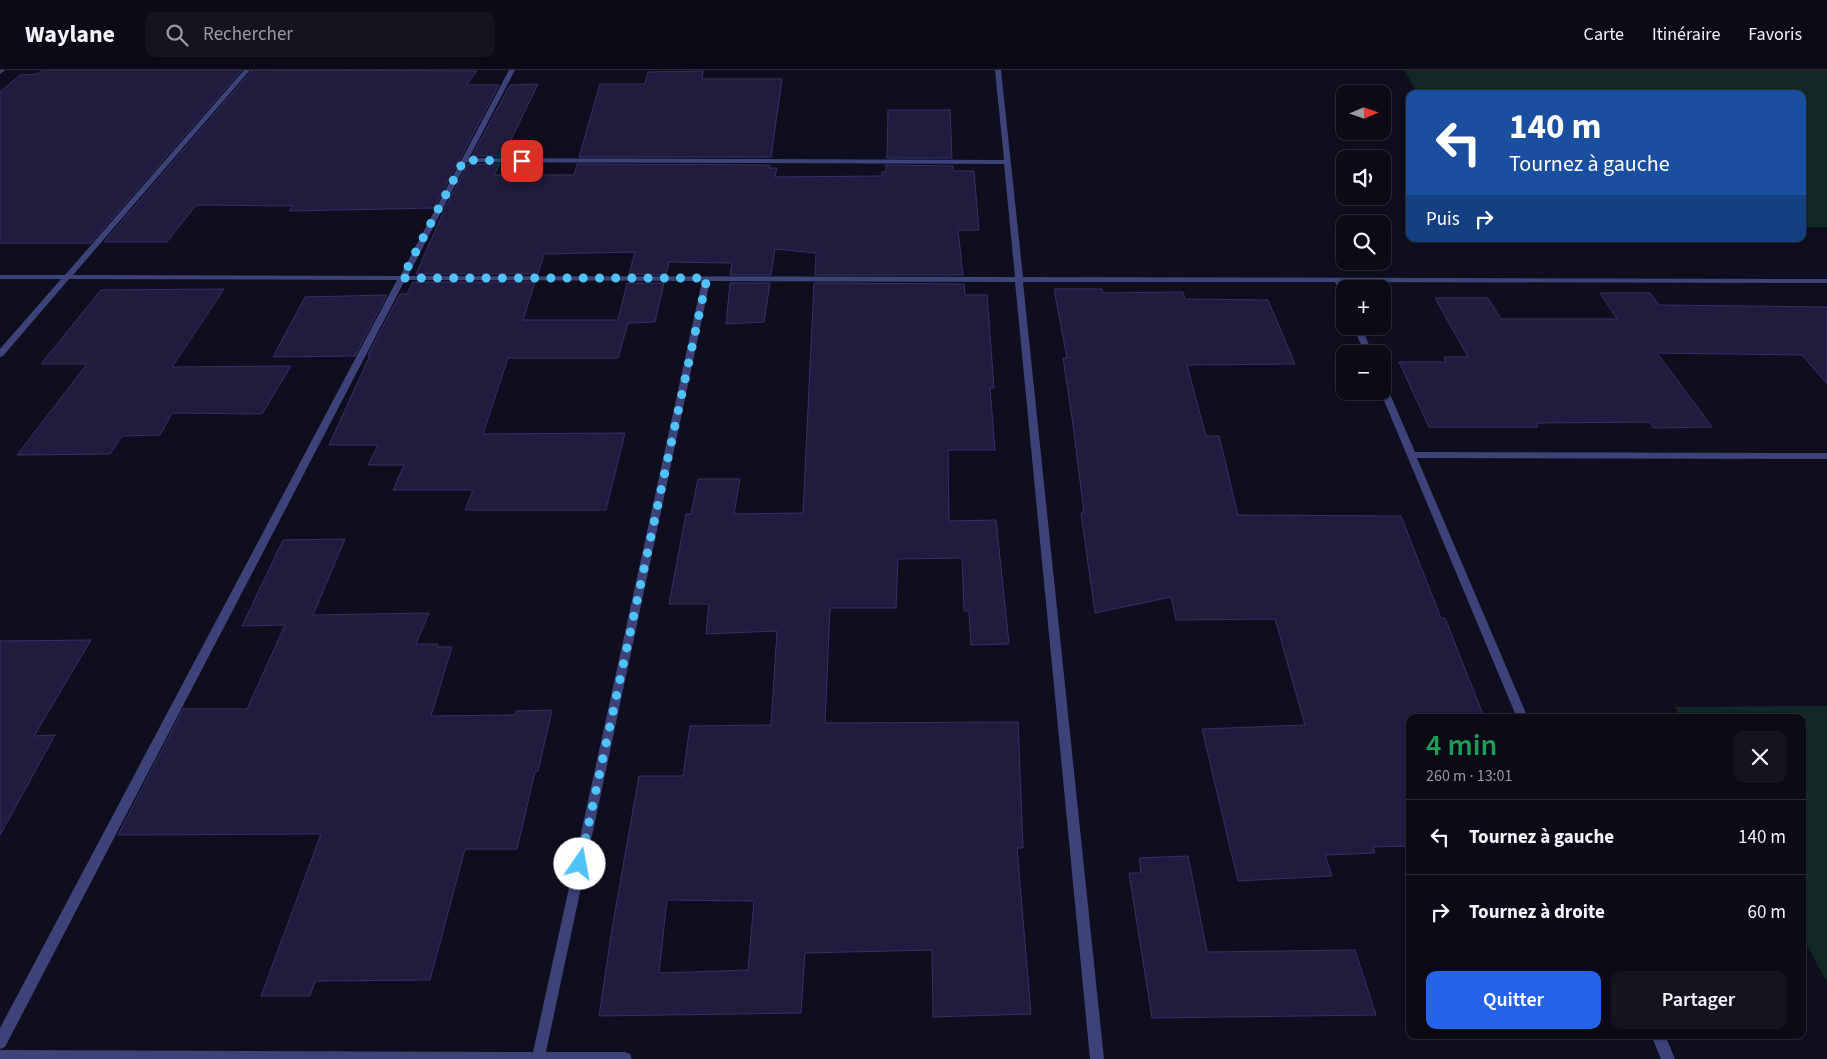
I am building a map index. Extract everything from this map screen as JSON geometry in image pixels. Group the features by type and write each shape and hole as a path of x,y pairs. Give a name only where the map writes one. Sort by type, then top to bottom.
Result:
{"street":[{"path":"0,354 247,70"},
{"path":"0,1042 512,70"},
{"path":"998,70 1097,1059"},
{"path":"464,160 1007,162"},
{"path":"0,277 1338,280"},
{"path":"538,1059 707,278"},
{"path":"1391,280 1827,281"},
{"path":"1388,400 1522,714"},
{"path":"1412,455 1827,456"},
{"path":"1660,1039 1668,1059"},
{"path":"0,1057 625,1059"}],"green space":[{"path":"1404,70 1827,70 1827,227 1806,227 1806,90 1416,90"},
{"path":"1827,706 1827,982 1806,944 1806,714 1678,714 1675,707"}],"building":[{"path":"43,70 242,70 91,243 0,243 0,92 20,75 38,74"},
{"path":"252,70 477,71 466,85 499,85 434,208 289,211 293,206 196,205 167,242 104,242"},
{"path":"703,71 702,79 782,79 771,157 579,157 600,84 645,84 648,72"},
{"path":"538,84 503,156 472,156 510,85"},
{"path":"888,110 950,110 952,158 887,158"},
{"path":"468,164 500,164 494,175 574,175 577,164 770,165 769,168 777,168 775,177 882,176 882,172 886,172 886,165 953,166 953,171 974,171 979,230 958,230 963,275 815,275 816,253 775,249 771,275 730,275 732,263 669,262 666,275 629,274 635,252 544,254 538,274 416,274 445,208"},
{"path":"413,282 535,282 523,320 618,320 627,283 664,283 655,322 628,323 618,358 508,358 483,434 625,433 606,510 465,510 473,490 393,490 404,465 368,465 378,445 329,445 370,355 368,355 400,294 407,294"},
{"path":"730,283 770,283 764,322 726,324"},
{"path":"814,283 964,284 965,295 987,295 994,388 990,388 995,450 948,450 949,521 996,520 1009,644 971,645 969,611 964,611 962,558 898,559 896,608 830,608 825,723 1018,722 1023,848 1017,848 1031,1014 933,1017 932,950 805,953 801,1013 599,1016 639,776 683,776 690,726 771,725 777,631 706,634 709,604 669,604 686,514 691,514 698,479 740,479 734,514 803,513","holes":["667,900 754,901 748,970 659,973"]},
{"path":"224,289 172,367 291,366 262,414 172,413 160,435 122,436 110,454 17,455 87,364 41,364 101,290"},
{"path":"1054,289 1102,289 1103,293 1183,292 1185,299 1268,300 1295,364 1187,365 1206,436 1219,436 1238,515 1401,516 1441,618 1445,618 1483,714 1406,714 1406,846 1373,847 1375,853 1325,855 1332,876 1238,881 1202,729 1305,725 1275,619 1176,620 1171,597 1095,613 1081,513 1084,513 1073,425 1063,358 1067,358"},
{"path":"1600,293 1650,293 1659,305 1827,307 1827,384 1802,355 1657,353 1712,427 1653,428 1650,422 1536,423 1538,427 1429,427 1399,362 1446,362 1444,357 1468,357 1435,298 1488,298 1501,319 1617,319"},
{"path":"387,295 355,356 273,357 305,297"},
{"path":"345,539 313,615 429,613 416,644 438,644 437,647 452,647 431,716 515,715 516,711 552,710 517,849 465,849 430,980 315,981 310,996 261,996 321,834 118,835 183,709 247,709 285,625 242,626 283,540"},
{"path":"91,640 34,736 55,735 0,835 0,641"},
{"path":"1188,856 1207,952 1355,950 1376,1015 1152,1018 1129,873 1141,873 1139,858"}],"route":[{"path":"522,161 464,160 402,278 707,278 580,864"}]}
